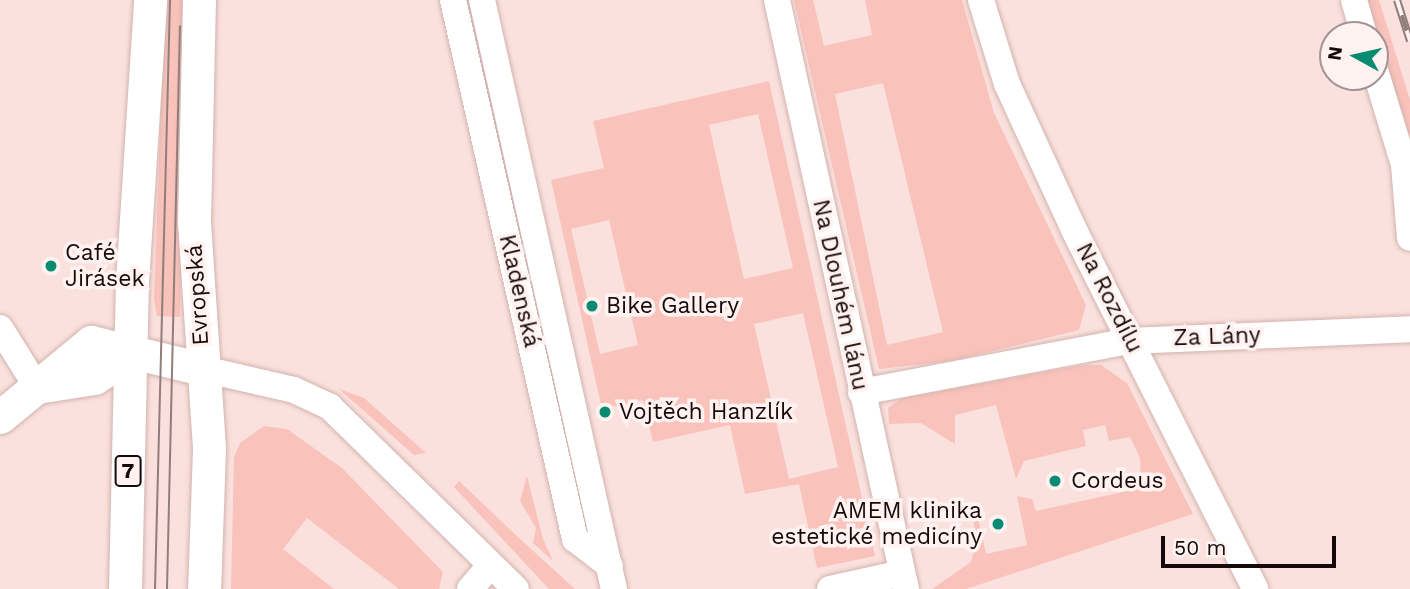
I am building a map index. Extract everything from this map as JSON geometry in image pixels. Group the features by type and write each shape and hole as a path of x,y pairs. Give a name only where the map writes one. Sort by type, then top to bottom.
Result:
{"main road":[{"name":"7","path":"125,589 130,355 150,0"},
{"name":"Evropská","path":"200,0 194,222 209,449 204,589"},
{"path":"0,417 91,342 111,344 130,355 203,369"}],"street":[{"name":"Kladenská","path":"453,0 575,539 612,577"},
{"name":"Kladenská","path":"482,0 612,577"},
{"name":"Na Dlouhém lánu","path":"777,0 904,581"},
{"name":"Na Rozdílu","path":"981,0 1007,84 1129,341 1255,589"},
{"path":"1354,0 1360,21"},
{"path":"1381,91 1404,164 1410,238"},
{"path":"0,328 37,387"},
{"name":"Za Lány","path":"861,392 1129,341 1410,329"},
{"path":"203,369 294,390 330,408 516,589"},
{"path":"470,589 491,565"},
{"path":"830,589 904,581"}],"shaded area":[{"path":"165,0 186,0 180,317 157,316 154,299"},
{"path":"794,0 813,0 824,46 872,35 865,0 962,0 994,113 1086,305 1079,330 951,361 879,369","holes":["883,83 943,332 887,345 835,94"]},
{"path":"1364,0 1379,0 1386,21 1370,21"},
{"path":"1389,32 1410,100 1410,155 1389,84"},
{"path":"769,81 875,556 817,568 799,484 745,494 730,425 653,442 643,400 602,409 551,180 604,168 593,121","holes":["758,114 793,268 744,279 709,125","609,220 638,345 600,354 571,229","803,313 838,467 789,479 754,324"]},
{"path":"1084,365 1101,365 1127,383 1193,514 966,589 932,589 971,562 977,538 973,520 978,518 986,554 1027,545 1017,496 1032,499 1036,511 1141,488 1140,458 1130,437 1109,441 1105,425 1083,430 1086,446 1024,461 1016,479 996,405 955,415 955,444 921,423 889,424 888,408 902,398"},
{"path":"339,389 364,398 426,453 414,455"},
{"path":"264,426 287,429 342,468 443,572 439,589 399,589 307,518 283,549 334,589 231,589 234,457 240,443"},
{"path":"527,476 543,539 553,561 533,543 536,528 520,501"},
{"path":"459,481 575,589 549,589 454,487"}],"tram line":[{"path":"155,589 170,0"},
{"path":"167,589 180,26"}],"railway":[{"path":"1397,0 1410,41"}],"place":[{"name":"Café Jirásek","path":"51,266"},
{"name":"Bike Gallery","path":"592,306"},
{"name":"Vojtěch Hanzlík","path":"605,412"},
{"name":"Cordeus","path":"1055,481"},
{"name":"AMEM klinika estetické medicíny","path":"998,524"}]}
